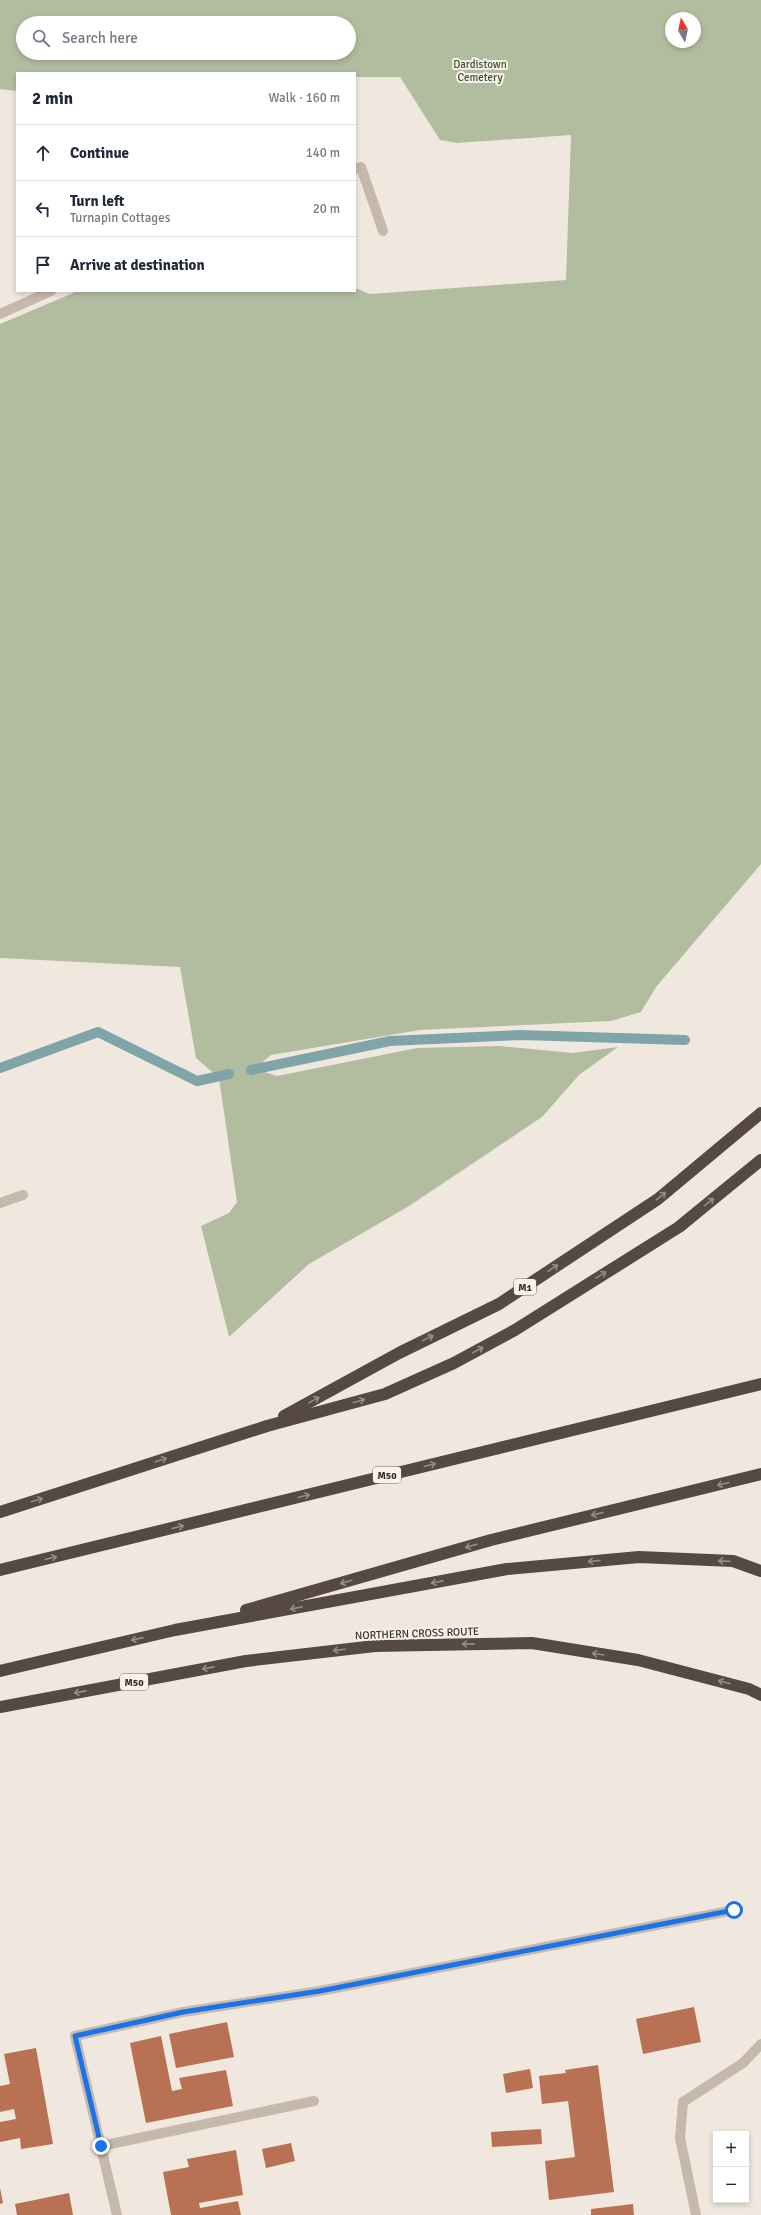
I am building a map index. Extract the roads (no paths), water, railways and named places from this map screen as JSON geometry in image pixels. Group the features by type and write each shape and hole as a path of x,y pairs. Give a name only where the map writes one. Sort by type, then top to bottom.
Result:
{"highway":[{"name":"M1","path":"267,1426 399,1353 499,1304 658,1199 761,1113"},
{"path":"0,1512 267,1426 385,1394 461,1360 516,1330 679,1227 761,1160"},
{"name":"M50","path":"0,1570 761,1384"},
{"path":"0,1671 175,1630 491,1540 761,1474"},
{"path":"175,1630 507,1569 639,1557 733,1561 761,1571"},
{"name":"NORTHERN CROSS ROUTE","path":"0,1707 246,1661 375,1646 532,1644 638,1660 749,1689 761,1695"}],"street":[{"path":"356,169 361,167 383,231"},
{"path":"0,314 49,292"},
{"path":"0,1203 23,1195"},
{"path":"117,2215 75,2036 183,2012 320,1991 734,1910"},
{"path":"696,2215 680,2138 684,2102 742,2062 761,2044"},
{"path":"101,2146 314,2101"}],"waterway":[{"path":"0,1068 98,1032 197,1081 229,1074"},
{"path":"251,1070 390,1041 520,1035 685,1040"}],"park label":[{"name":"Dardistown Cemetery","path":"480,70"}]}
